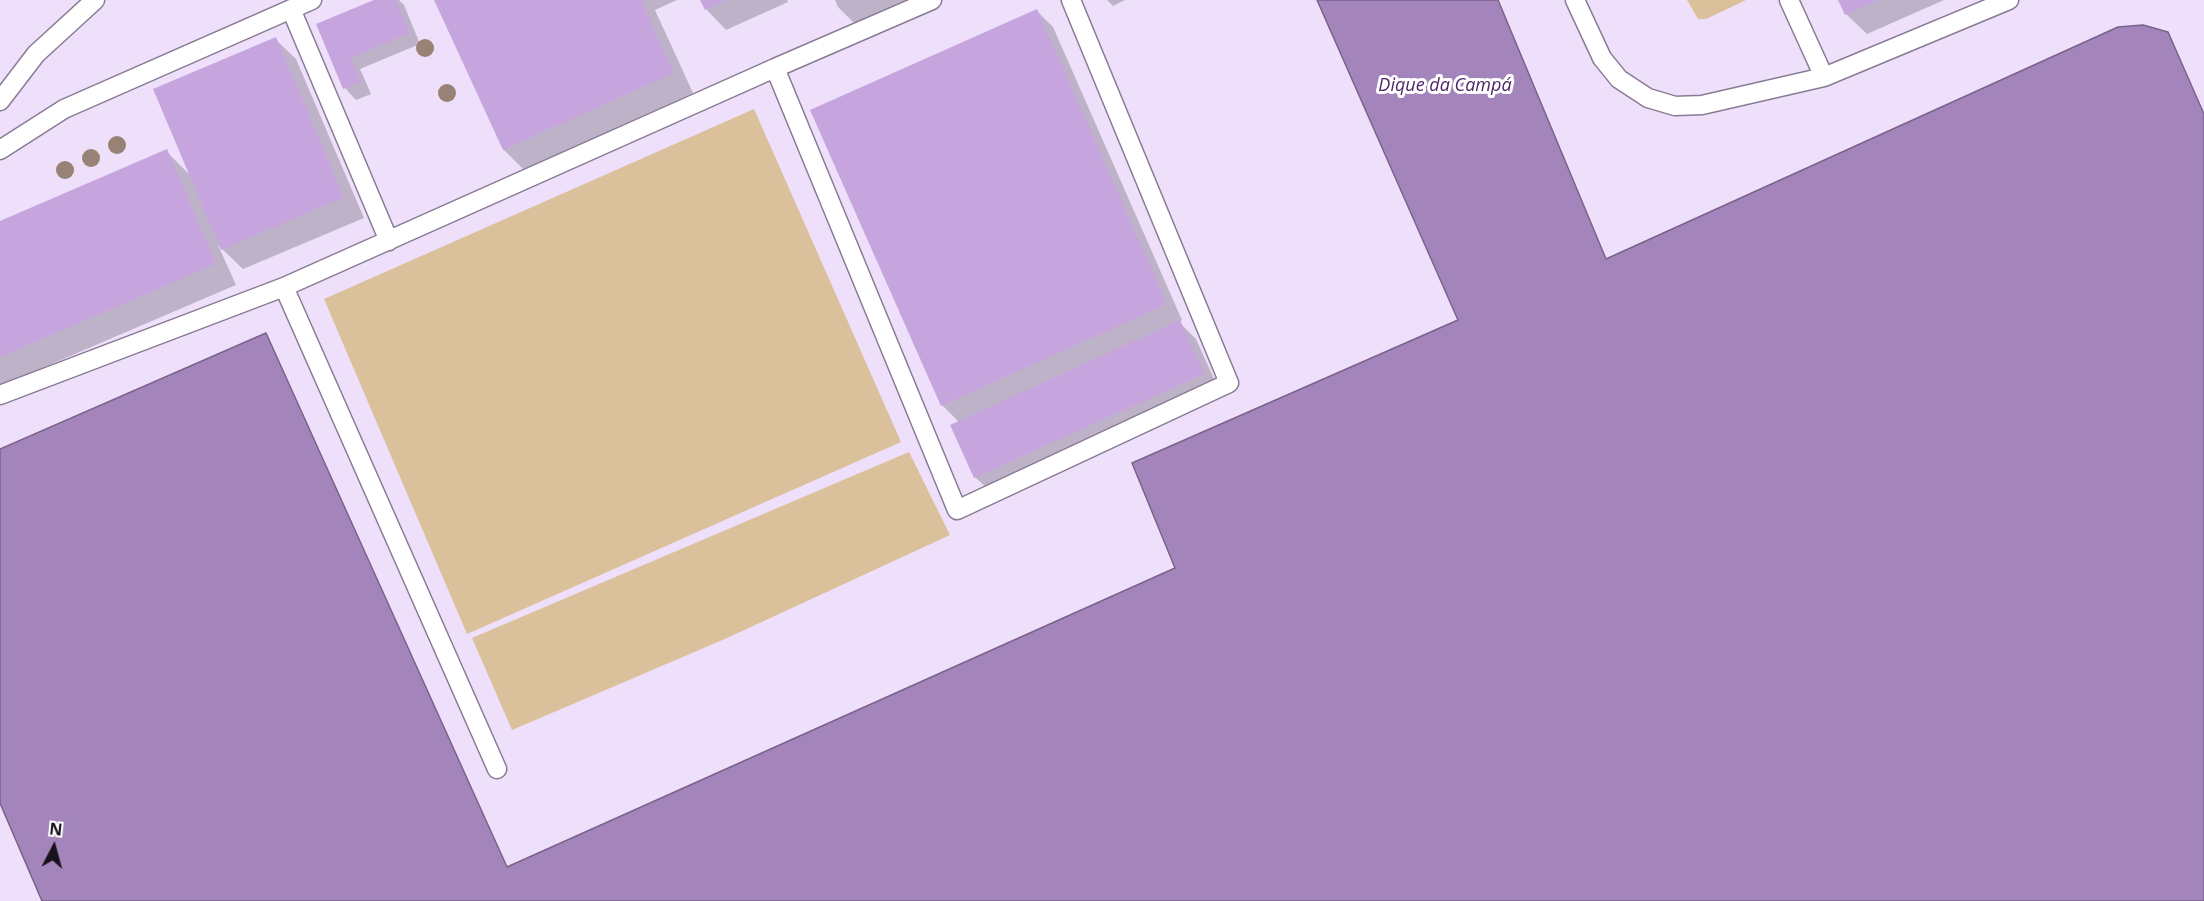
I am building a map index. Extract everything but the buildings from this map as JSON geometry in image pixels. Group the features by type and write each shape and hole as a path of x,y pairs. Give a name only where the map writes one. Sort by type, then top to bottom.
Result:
{"lane":[{"path":"0,101 36,54 95,0"},
{"path":"0,150 64,109 312,0"},
{"path":"0,395 284,287 932,0"},
{"path":"775,68 957,510 1229,383 1071,0"},
{"path":"1575,0 1602,57 1619,79 1648,98 1675,106 1702,105 1824,77 2009,0"},
{"path":"1789,0 1824,77"},
{"path":"291,9 389,241"},
{"path":"284,287 497,769"}],"shaded area":[{"path":"1687,0 1746,0 1706,19 1698,19"},
{"path":"754,109 901,442 467,634 324,299"},
{"path":"909,452 950,535 727,638 512,730 472,638"}],"water":[{"name":"Dique da Campá","path":"1317,0 1498,0 1606,259 2118,27 2143,25 2168,32 2204,114 2204,901 42,901 0,803 0,449 266,333 507,867 1175,568 1132,463 1458,320"}]}
